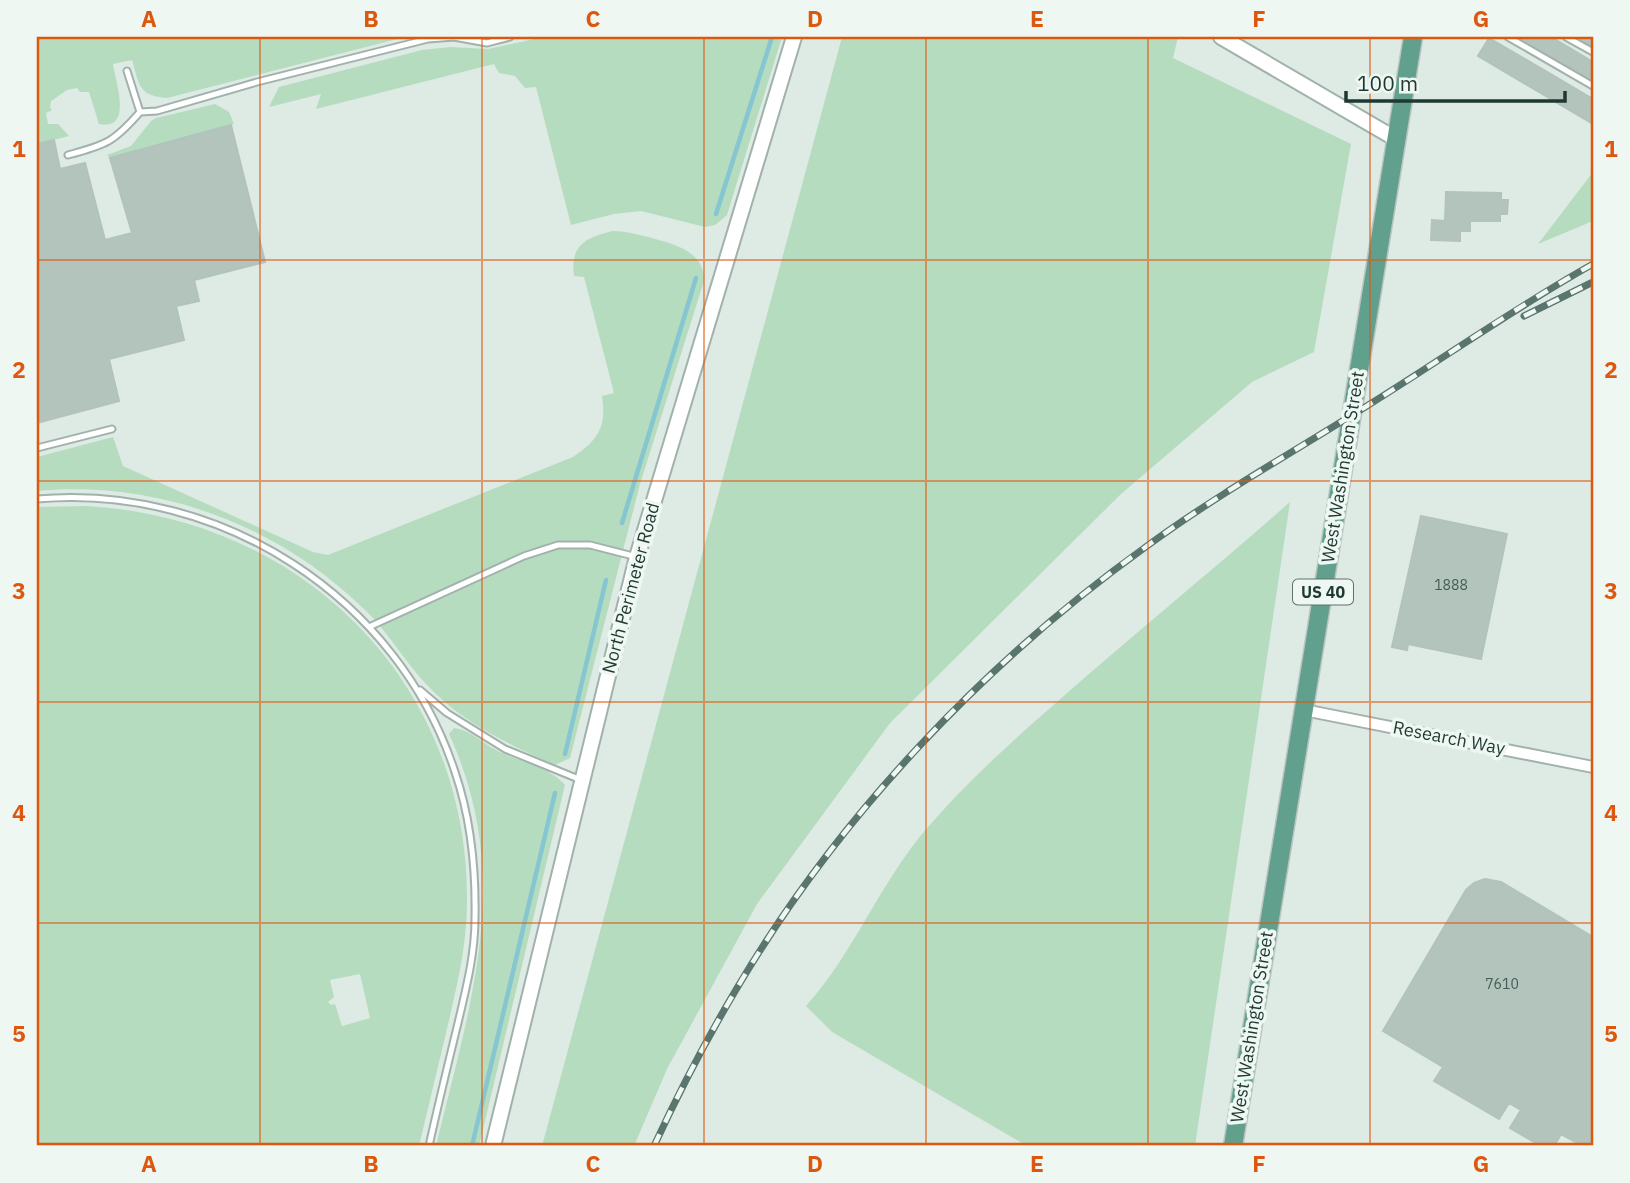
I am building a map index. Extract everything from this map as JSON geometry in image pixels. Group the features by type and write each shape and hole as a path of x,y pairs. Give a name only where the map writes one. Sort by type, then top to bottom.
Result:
{"main road":[{"name":"West Washington Street","path":"1233,1146 1413,37"}],"street":[{"name":"North Perimeter Road","path":"493,1146 637,557 794,37"},
{"path":"1222,37 1396,139"},
{"name":"Research Way","path":"1304,710 1593,767"}],"lane":[{"path":"68,155 94,148 119,136 140,112 157,111 257,82 428,39 454,37 487,43 510,37"},
{"path":"1508,37 1593,86"},
{"path":"1566,37 1593,52"},
{"path":"127,71 140,112"},
{"path":"37,449 112,429"},
{"path":"37,499 85,498 133,502 183,513 223,526 265,546 333,592 385,645 414,685 434,721 456,775 471,838 475,887 475,921 467,985 429,1146"},
{"path":"369,627 524,555 558,545 590,545 637,557"},
{"path":"414,685 447,713 505,749 581,780"}],"green space":[{"path":"37,37 405,37 167,98 150,95 141,87 132,60 113,64 120,103 116,120 110,124 99,124 89,92 80,92 77,88 67,90 51,101 52,110 46,113 48,124 58,124 69,136 37,144"},
{"path":"543,37 782,37 727,215 715,225 705,227 641,211 614,214 571,225 536,87 525,88 515,76 499,73 494,64 316,109 321,94 269,107 279,87 422,50 450,47 488,49"},
{"path":"842,37 1178,37 1173,58 1351,144 1314,352 1252,382 1121,494 890,723 757,904 667,1069 634,1146 542,1146"},
{"path":"215,104 229,112 234,124 110,158 107,155 131,146 156,118"},
{"path":"1593,172 1593,221 1538,244"},
{"path":"613,231 652,238 687,251 699,263 704,281 640,484 570,758 555,765 503,740 455,710 418,675 365,610 331,580 294,554 255,532 214,514 171,501 83,489 37,491 37,457 113,437 123,466 313,552 328,555 573,457 589,445 599,432 603,416 602,396 614,393 584,277 574,276 573,265 577,250 582,244 595,236"},
{"path":"1290,502 1195,1146 1027,1146 832,1032 806,1006 839,963 895,871 928,827 974,778 1023,732"},
{"path":"86,506 164,517 237,542 302,579 358,626 404,683 439,749 460,822 467,902 460,968 419,1146 37,1146 37,507","holes":["360,974 370,1018 342,1026 335,1004 328,1002 334,997 330,980"]},
{"path":"454,728 470,733 494,749 541,768 565,785 479,1146 436,1146 472,991 480,940 483,890 480,839 469,787 449,734"}],"building":[{"path":"1515,37 1551,37 1593,62 1593,83"},
{"path":"1574,37 1593,37 1593,48"},
{"path":"1489,38 1593,99 1593,124 1478,56"},
{"path":"231,125 265,262 194,280 199,301 176,306 184,340 109,359 119,401 37,423 37,144 54,140 60,169 85,163 105,240 132,233 110,158"},
{"path":"1446,192 1501,193 1501,200 1508,200 1507,214 1500,214 1500,221 1470,221 1470,231 1460,231 1460,241 1431,240 1432,220 1445,221"},
{"path":"1421,516 1507,534 1481,659 1408,644 1407,650 1392,647"},
{"path":"1485,879 1501,882 1593,937 1593,1146 1583,1146 1561,1134 1554,1146 1541,1146 1510,1128 1521,1110 1509,1103 1499,1119 1434,1081 1443,1067 1383,1031 1466,890"}],"waterway":[{"path":"716,214 772,37"},
{"path":"622,523 696,278"},
{"path":"565,754 606,580"},
{"path":"472,1146 555,793"}],"railway":[{"path":"654,1146 714,1027 777,925 821,863 868,804 919,746 973,692 1087,591 1174,527 1593,264"},
{"path":"1524,316 1593,282"}]}
